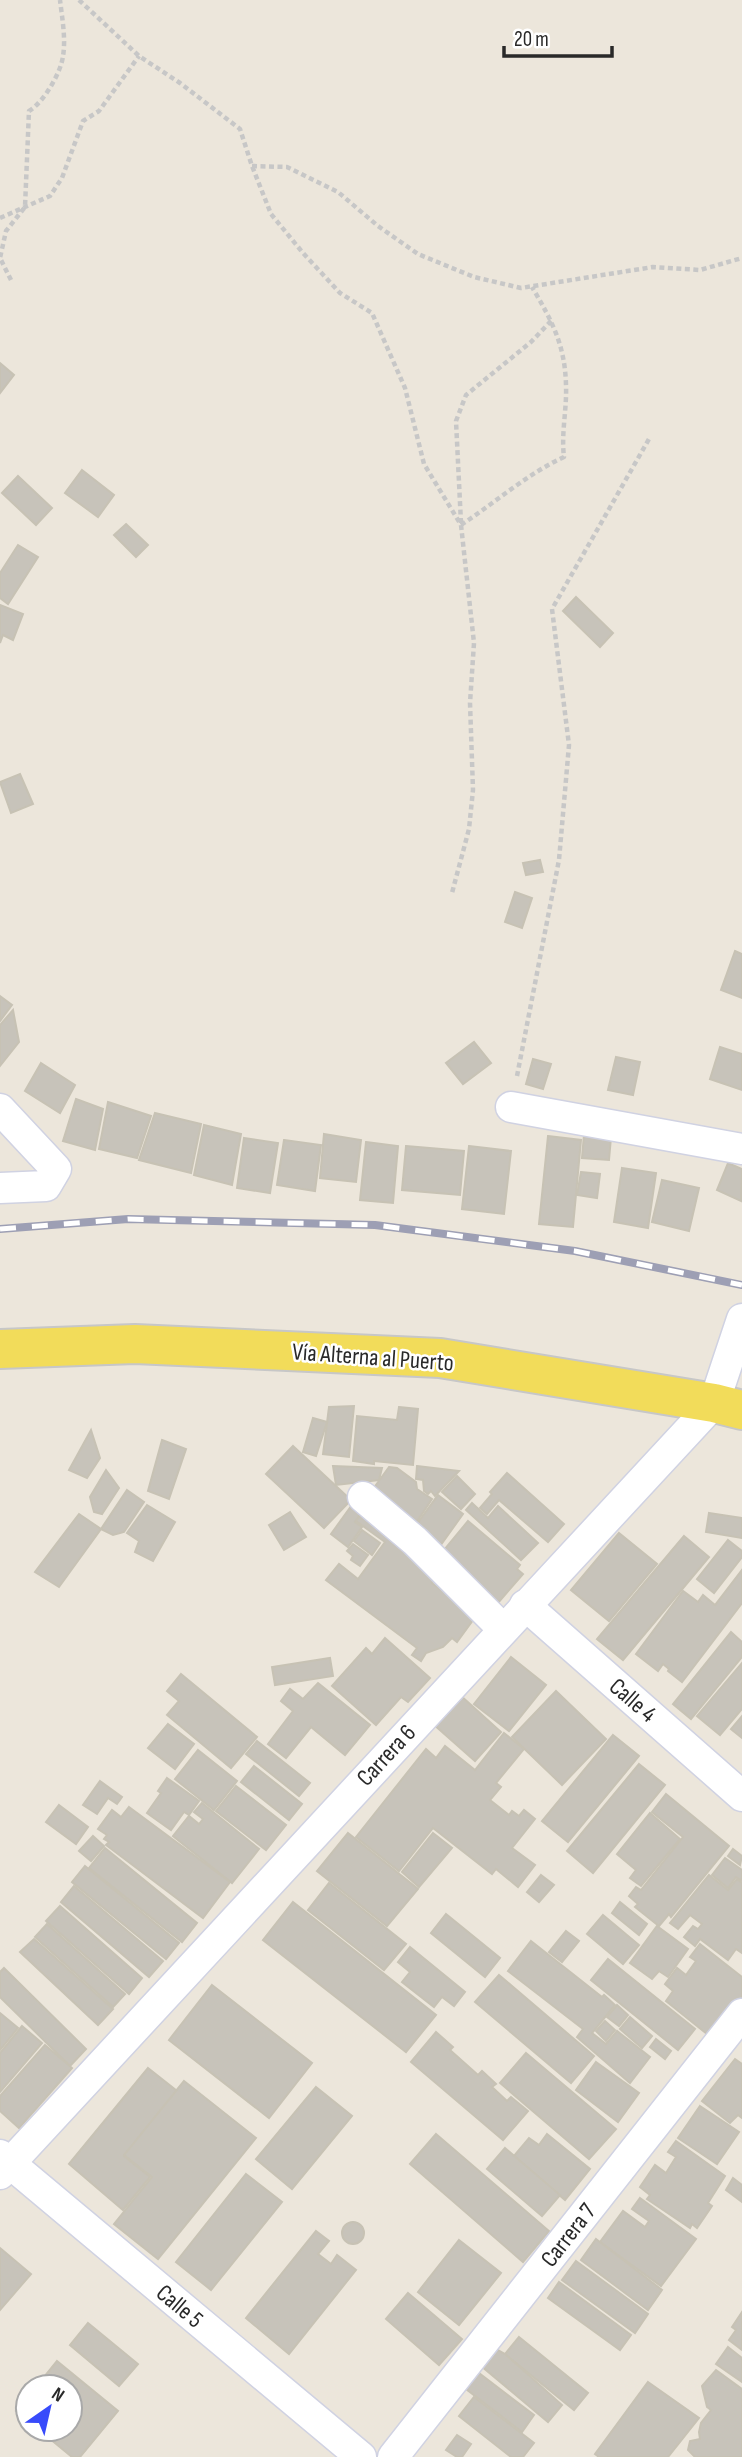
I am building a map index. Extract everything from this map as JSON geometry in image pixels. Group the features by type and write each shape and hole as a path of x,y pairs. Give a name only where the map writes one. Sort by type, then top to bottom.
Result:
{"main road":[{"name":"Vía Alterna al Puerto","path":"0,1349 135,1344 440,1359 728,1406"}],"street":[{"path":"511,1107 742,1149"},
{"path":"0,1109 57,1169 46,1186 0,1188"},
{"name":"Carrera 6","path":"3,2164 525,1605 728,1406 742,1319"},
{"path":"363,1497 415,1541 503,1629"},
{"name":"Calle 4","path":"525,1605 742,1796"},
{"name":"Carrera 7","path":"393,2457 742,2014"},
{"name":"Calle 5","path":"3,2164 361,2457"}],"path":[{"path":"11,280 0,258 6,231 25,206 29,111 37,106 50,88 64,57 60,0"},
{"path":"79,0 139,56 180,83 240,129 271,214 340,293 372,313 405,388 424,464 461,525"},
{"path":"0,218 50,196 62,178 83,121 99,111 139,56"},
{"path":"252,166 287,167 338,192 378,226 418,254 474,277 522,288 653,267 700,270 742,258"},
{"path":"461,525 538,469 564,457 566,386 562,345 552,320 532,287"},
{"path":"452,893 469,829 473,790 470,703 474,643 461,525 456,421 466,395 531,342 552,320"},
{"path":"511,1107 559,860 569,745 552,609 649,439"}],"building":[{"path":"0,363 14,375 0,393"},
{"path":"82,470 114,495 98,517 65,493"},
{"path":"18,476 52,508 36,525 2,493"},
{"path":"126,524 148,545 136,557 114,535"},
{"path":"18,545 38,557 8,604 0,598 0,573"},
{"path":"576,597 613,633 600,647 563,611"},
{"path":"0,605 23,614 13,640 3,635 0,643"},
{"path":"20,774 33,804 11,813 0,782"},
{"path":"540,860 543,872 526,875 523,863"},
{"path":"515,892 532,898 522,928 505,922"},
{"path":"735,951 742,954 742,998 721,990"},
{"path":"0,996 12,1005 0,1021"},
{"path":"13,1010 19,1042 0,1066 0,1025"},
{"path":"474,1042 491,1063 463,1084 446,1063"},
{"path":"720,1047 742,1054 742,1090 710,1079"},
{"path":"616,1057 640,1062 633,1095 608,1090"},
{"path":"533,1059 551,1064 543,1089 526,1084"},
{"path":"41,1063 75,1085 60,1113 25,1091"},
{"path":"76,1099 103,1109 95,1150 63,1141"},
{"path":"108,1102 151,1116 137,1158 99,1149"},
{"path":"155,1113 201,1124 191,1173 139,1160"},
{"path":"585,1123 612,1126 609,1160 582,1158"},
{"path":"204,1125 241,1134 232,1185 194,1175"},
{"path":"324,1134 361,1140 356,1182 320,1178"},
{"path":"548,1136 581,1140 573,1227 539,1224"},
{"path":"244,1138 278,1143 270,1193 237,1188"},
{"path":"284,1140 321,1145 315,1191 277,1185"},
{"path":"366,1142 398,1146 393,1203 360,1200"},
{"path":"406,1146 464,1151 460,1195 402,1190"},
{"path":"469,1146 511,1151 504,1214 462,1209"},
{"path":"728,1163 742,1169 741,1201 717,1190"},
{"path":"622,1168 656,1173 648,1228 614,1222"},
{"path":"581,1172 600,1174 597,1198 577,1195"},
{"path":"662,1180 699,1188 689,1231 652,1222"},
{"path":"354,1406 349,1457 323,1454 329,1407"},
{"path":"399,1407 418,1409 413,1465 353,1461 357,1416 397,1420"},
{"path":"313,1418 327,1422 316,1456 303,1452"},
{"path":"91,1430 100,1458 87,1478 69,1470"},
{"path":"162,1440 186,1449 169,1499 148,1491"},
{"path":"293,1446 351,1500 324,1528 266,1474"},
{"path":"333,1466 382,1468 379,1480 336,1485"},
{"path":"417,1466 459,1471 435,1496 431,1491 428,1494 424,1491 423,1480 416,1479"},
{"path":"389,1467 397,1468 416,1482 417,1489 432,1499 414,1526 373,1489"},
{"path":"106,1470 119,1488 102,1514 94,1512 90,1497"},
{"path":"507,1473 564,1524 548,1542 499,1500 487,1514 480,1508"},
{"path":"457,1476 475,1494 461,1509 442,1492"},
{"path":"127,1490 144,1502 124,1532 113,1535 101,1529"},
{"path":"438,1495 463,1514 440,1546 414,1528"},
{"path":"357,1498 366,1506 355,1522 362,1527 348,1547 331,1534"},
{"path":"472,1503 488,1518 498,1506 538,1543 521,1560 466,1510"},
{"path":"147,1505 175,1522 153,1561 135,1552 139,1541 127,1533"},
{"path":"368,1505 442,1569 432,1583 476,1616 457,1642 452,1638 443,1647 426,1653 421,1661 412,1655 417,1648 326,1580 339,1564 358,1579 385,1542 356,1521"},
{"path":"290,1512 306,1537 284,1550 269,1525"},
{"path":"709,1513 742,1518 742,1538 706,1532"},
{"path":"79,1514 101,1529 59,1587 35,1572"},
{"path":"468,1521 520,1565 517,1569 523,1574 497,1604 439,1556"},
{"path":"362,1530 380,1543 372,1555 354,1541"},
{"path":"619,1533 657,1564 609,1621 571,1590"},
{"path":"684,1536 709,1557 623,1660 597,1639"},
{"path":"728,1540 742,1551 742,1557 714,1593 697,1579"},
{"path":"353,1544 368,1555 360,1566 351,1560 353,1556 347,1551"},
{"path":"742,1570 742,1603 682,1682 663,1664 658,1671 636,1654 683,1591 698,1602 703,1595 715,1605"},
{"path":"731,1632 742,1642 742,1657 691,1719 673,1704"},
{"path":"385,1638 430,1678 408,1702 401,1697 376,1725 332,1686 366,1648 372,1654"},
{"path":"511,1657 546,1685 509,1731 474,1704"},
{"path":"330,1658 333,1676 275,1685 272,1667"},
{"path":"742,1663 742,1709 720,1735 697,1716"},
{"path":"181,1674 257,1737 231,1768 167,1715 179,1701 167,1691"},
{"path":"318,1683 370,1725 345,1755 311,1727 286,1758 268,1744 293,1711 281,1701 290,1689 303,1699"},
{"path":"556,1691 606,1739 562,1785 512,1737"},
{"path":"460,1695 501,1732 475,1761 433,1724"},
{"path":"742,1716 742,1738 731,1729"},
{"path":"168,1724 194,1744 175,1769 148,1748"},
{"path":"504,1733 524,1749 496,1783 501,1787 490,1800 509,1815 512,1811 519,1816 524,1810 535,1819 512,1848 535,1865 518,1887 496,1869 492,1874 433,1828 399,1871 356,1837 426,1749 436,1758 445,1746 475,1770"},
{"path":"613,1735 639,1756 568,1842 542,1821"},
{"path":"257,1741 310,1783 299,1796 246,1754"},
{"path":"198,1750 237,1781 214,1810 175,1779"},
{"path":"639,1764 665,1785 593,1873 567,1851"},
{"path":"254,1766 302,1804 289,1820 241,1782"},
{"path":"167,1778 199,1801 189,1815 184,1812 171,1830 147,1813 161,1793 158,1791"},
{"path":"100,1781 122,1797 117,1804 108,1798 97,1814 83,1805"},
{"path":"236,1786 286,1825 266,1850 216,1811"},
{"path":"666,1794 729,1846 671,1917 669,1914 659,1926 635,1907 638,1904 629,1896 636,1887 641,1890 683,1837 652,1812"},
{"path":"202,1803 259,1849 232,1883 173,1836 189,1816 199,1824 203,1819 194,1812"},
{"path":"59,1805 88,1827 76,1844 46,1822"},
{"path":"129,1807 230,1882 203,1918 106,1845 109,1842 104,1839 107,1835 98,1829 112,1810 121,1817"},
{"path":"650,1813 680,1839 641,1886 630,1878 636,1870 617,1854"},
{"path":"348,1833 418,1889 387,1926 317,1871"},
{"path":"433,1833 452,1848 419,1887 402,1872"},
{"path":"93,1836 104,1846 91,1861 79,1851"},
{"path":"105,1848 197,1923 182,1942 89,1868"},
{"path":"733,1849 742,1856 740,1865 728,1856"},
{"path":"725,1858 742,1870 742,1881 736,1877 728,1888 712,1875"},
{"path":"85,1866 179,1943 166,1959 72,1882"},
{"path":"541,1875 554,1885 539,1902 527,1892"},
{"path":"709,1875 728,1890 737,1879 742,1883 742,1953 736,1949 728,1960 700,1939 695,1946 684,1937 693,1926 698,1929 702,1924 690,1915 678,1929 670,1923"},
{"path":"329,1883 406,1944 384,1970 308,1910"},
{"path":"74,1886 163,1961 149,1977 61,1902"},
{"path":"293,1902 436,2015 406,2052 263,1940"},
{"path":"620,1902 647,1924 639,1935 612,1913"},
{"path":"60,1906 142,1978 129,1994 46,1921"},
{"path":"446,1914 500,1958 485,1977 431,1933"},
{"path":"603,1915 639,1945 623,1964 587,1934"},
{"path":"47,1924 125,1994 113,2007 35,1937"},
{"path":"657,1926 688,1949 668,1977 659,1971 652,1979 630,1963"},
{"path":"566,1931 579,1941 562,1962 549,1952"},
{"path":"34,1939 113,2009 98,2025 20,1952"},
{"path":"531,1941 615,2005 592,2033 606,2044 617,2031 650,2057 630,2083 577,2037 583,2029 508,1971"},
{"path":"700,1944 742,1977 742,1998 712,2038 666,2001 673,1991 665,1984 677,1968 686,1975 696,1961 690,1957"},
{"path":"410,1947 465,1992 454,2006 442,1997 434,2007 402,1982 410,1972 398,1962"},
{"path":"608,1959 695,2029 678,2050 591,1980"},
{"path":"4,1968 86,2049 70,2066 0,1997 0,1972"},
{"path":"499,1975 594,2056 571,2083 475,2002"},
{"path":"212,1985 312,2063 269,2118 169,2040"},
{"path":"617,2005 628,2015 619,2026 607,2017"},
{"path":"0,2013 18,2028 0,2050"},
{"path":"630,2017 652,2036 642,2048 620,2029"},
{"path":"605,2021 615,2030 606,2041 596,2031"},
{"path":"22,2026 42,2043 0,2092 0,2053"},
{"path":"436,2032 453,2047 450,2050 478,2075 482,2071 496,2084 492,2087 507,2101 511,2097 528,2111 503,2140 411,2062"},
{"path":"656,2039 671,2051 665,2059 650,2047"},
{"path":"45,2045 72,2068 19,2128 0,2111 0,2096"},
{"path":"526,2053 616,2129 589,2159 500,2083"},
{"path":"735,2059 742,2064 742,2118 738,2115 730,2123 702,2101"},
{"path":"596,2062 639,2093 618,2122 576,2090"},
{"path":"148,2068 177,2091 124,2156 150,2177 123,2210 69,2164"},
{"path":"184,2081 256,2138 158,2259 114,2224 152,2177 124,2155"},
{"path":"316,2087 352,2116 292,2189 256,2159"},
{"path":"700,2106 739,2132 717,2164 678,2138"},
{"path":"436,2134 549,2231 523,2262 410,2164"},
{"path":"547,2134 590,2169 565,2200 514,2156 529,2138 539,2145"},
{"path":"676,2141 725,2176 708,2203 712,2206 697,2228 692,2224 690,2228 647,2199 650,2195 640,2187 655,2165 666,2173 676,2157 668,2152"},
{"path":"505,2148 560,2195 542,2216 487,2169"},
{"path":"246,2174 282,2202 211,2290 176,2262"},
{"path":"733,2178 742,2185 742,2202 726,2190"},
{"path":"640,2198 696,2239 661,2286 600,2242 623,2211 645,2227 649,2221 632,2209"},
{"path":"353,2222 361,2225 364,2233 361,2241 353,2244 345,2241 342,2233 345,2225"},
{"path":"316,2231 329,2241 318,2254 331,2264 337,2255 356,2270 289,2354 246,2318"},
{"path":"596,2239 662,2290 648,2310 581,2260"},
{"path":"459,2240 501,2273 459,2325 418,2292"},
{"path":"0,2248 31,2274 0,2310"},
{"path":"576,2261 648,2314 635,2333 562,2280"},
{"path":"559,2282 631,2335 620,2350 548,2298"},
{"path":"408,2293 462,2339 439,2365 386,2319"},
{"path":"742,2312 742,2350 729,2340 736,2330 732,2327"},
{"path":"88,2323 138,2364 119,2386 70,2345"},
{"path":"519,2337 588,2393 574,2410 505,2354"},
{"path":"728,2347 742,2358 742,2382 716,2364"},
{"path":"494,2348 505,2354 562,2405 548,2422 480,2365"},
{"path":"57,2361 72,2373 47,2373"},
{"path":"716,2370 742,2389 742,2457 695,2457 688,2450 690,2441 700,2439 701,2423 711,2410 707,2407 702,2386"},
{"path":"479,2373 534,2415 522,2432 466,2389"},
{"path":"648,2382 699,2418 668,2457 599,2457 595,2454"},
{"path":"84,2383 118,2411 80,2457 72,2457 55,2443 84,2443"},
{"path":"474,2397 534,2443 523,2457 511,2457 459,2416"},
{"path":"457,2435 471,2444 462,2457 446,2450"}],"railway":[{"path":"0,1229 128,1219 375,1225 575,1251 742,1285"}]}
